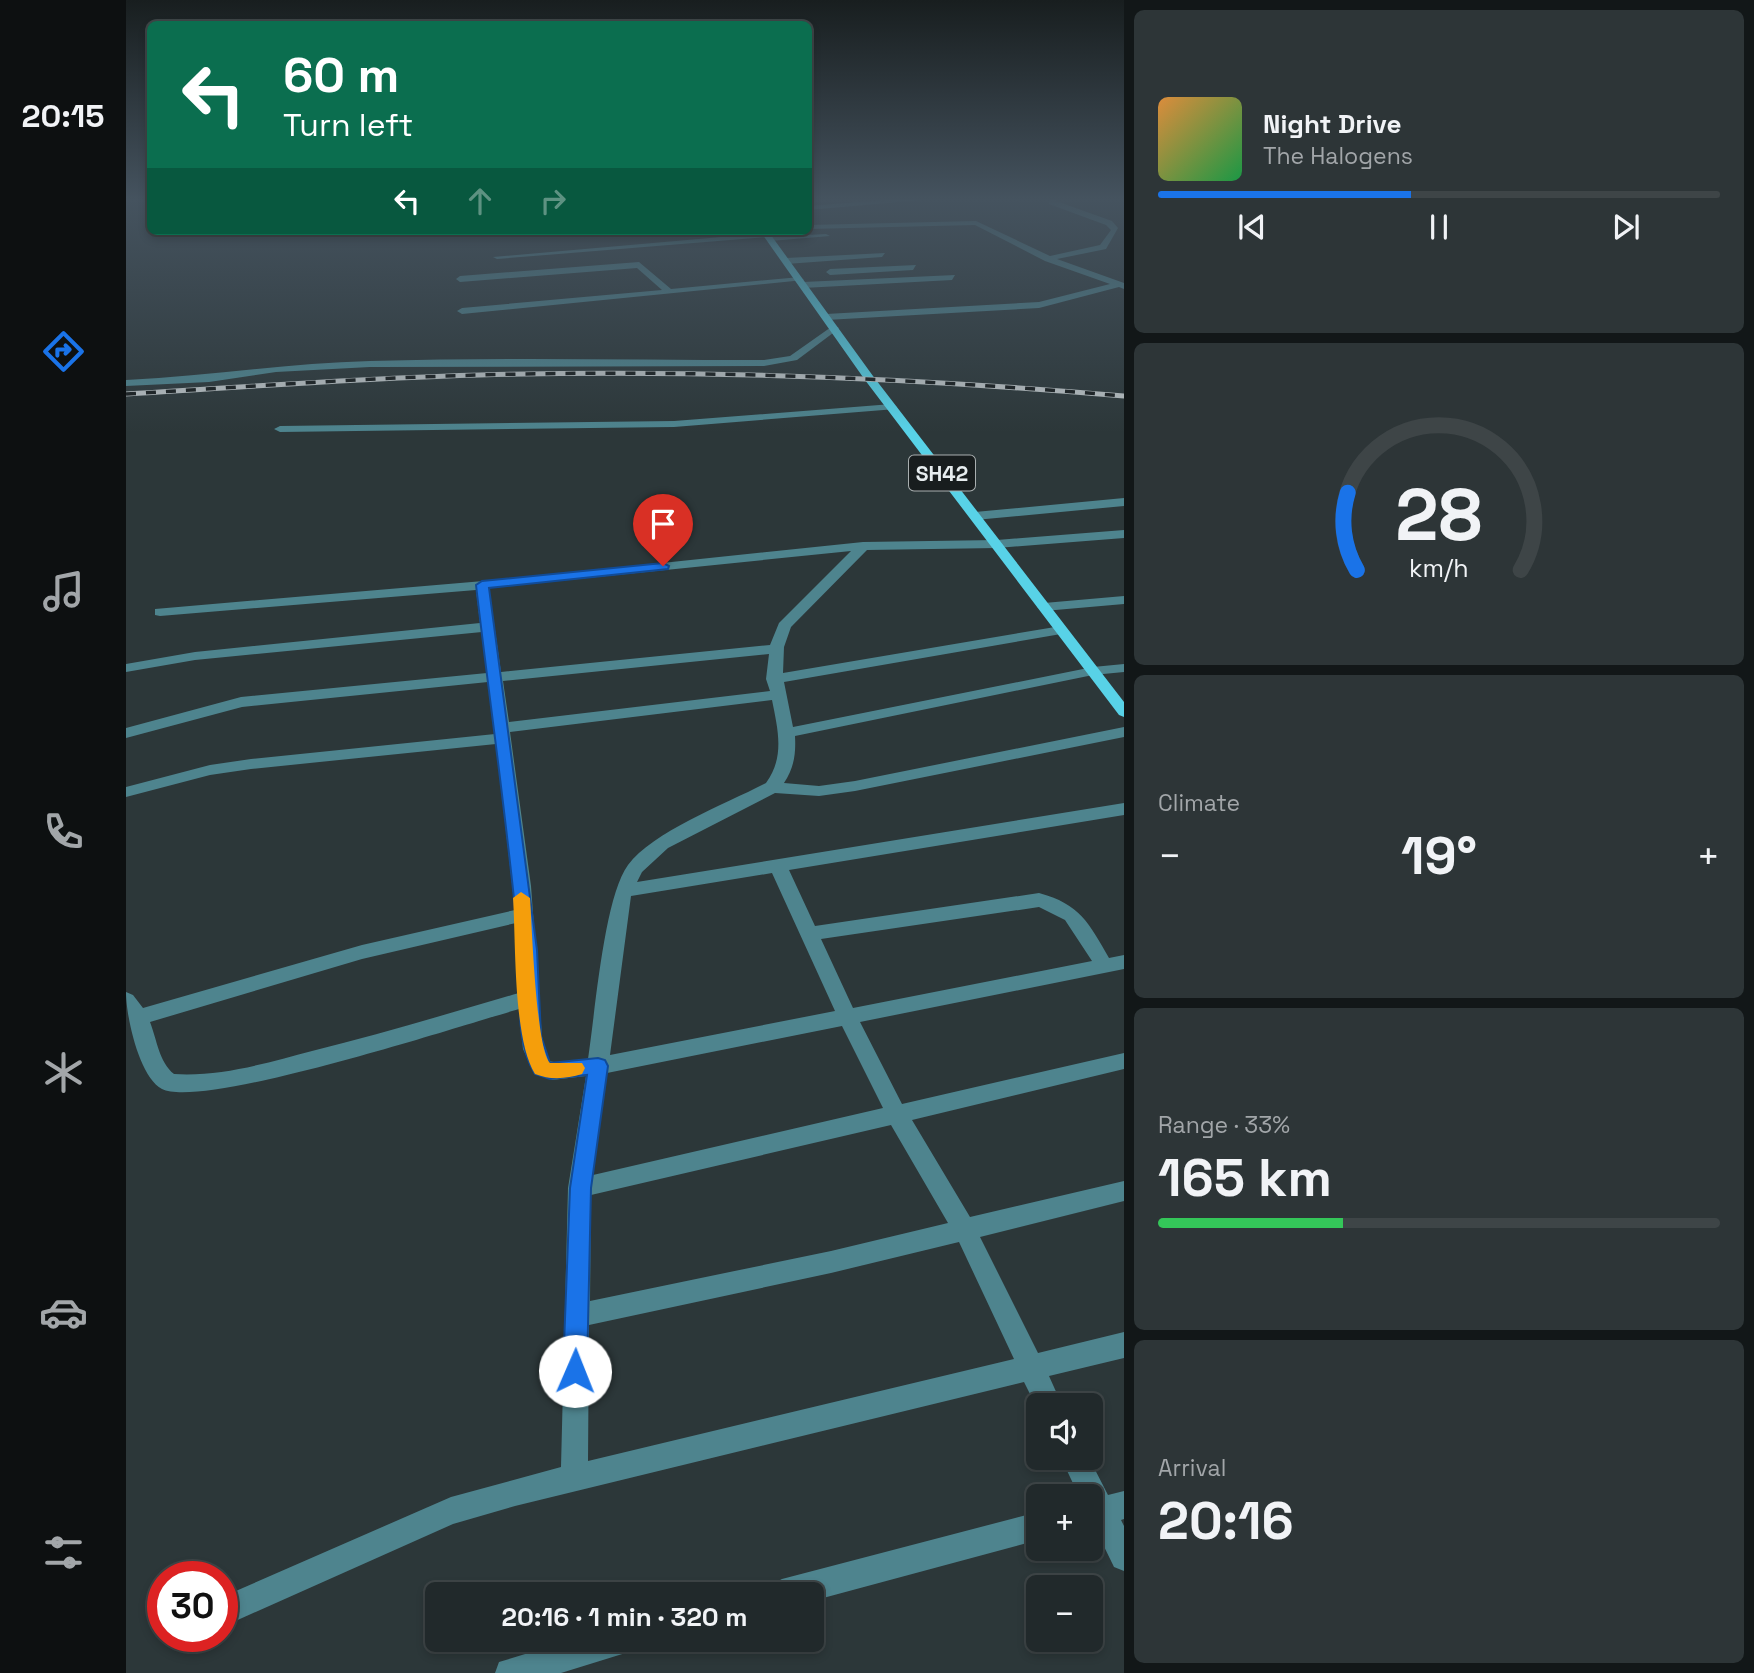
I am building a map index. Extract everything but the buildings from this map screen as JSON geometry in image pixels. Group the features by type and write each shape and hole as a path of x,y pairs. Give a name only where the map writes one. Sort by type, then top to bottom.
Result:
{"main road":[{"name":"SH42","path":"802,278 826,317 892,407 1124,712"}],"street":[{"path":"460,279 485,277"},
{"path":"652,277 669,292"},
{"path":"462,311 802,278 941,277"},
{"path":"1099,277 1121,285"},
{"path":"826,317 1023,306 1121,285"},
{"path":"126,383 209,379 276,369 370,364 764,363 793,358 834,328"},
{"path":"280,429 674,424 892,407"},
{"path":"975,516 1124,502"},
{"path":"160,612 482,585 863,546 997,544 1124,534"},
{"path":"575,1478 580,1188 622,891 635,868 654,850 772,788 782,778 787,733 776,687 775,649 784,626 863,546"},
{"path":"482,585 523,915 532,1036 541,1068 550,1071 598,1066 1124,962"},
{"path":"1044,607 1124,600"},
{"path":"126,668 208,654 488,627"},
{"path":"126,792 210,770 502,733 776,687 1061,630"},
{"path":"126,733 241,702 775,649"},
{"path":"787,733 1093,671 1124,668"},
{"path":"772,788 819,790 855,786 1124,732"},
{"path":"622,891 1124,809"},
{"path":"778,866 847,1016 897,1115 965,1230 1043,1393"},
{"path":"808,934 1039,900 1059,903 1068,910 1104,966"},
{"path":"138,1018 362,952 523,915"},
{"path":"126,1000 138,1018 156,1068 168,1082 188,1087 277,1068 530,998"},
{"path":"580,1188 1124,1061"},
{"path":"576,1316 831,1262 1124,1191"},
{"path":"238,1605 451,1511 575,1478 1124,1345"},
{"path":"1081,1470 1105,1509 1124,1557"},
{"path":"824,1583 1026,1528"},
{"path":"510,1673 581,1652"}],"railway":[{"path":"126,394 436,376 641,373 802,376 1124,396"}],"slow traffic":[{"path":"521,898 528,950 532,1036 537,1062 541,1068 550,1071 575,1068"}],"route":[{"path":"575,1371 580,1188 598,1066 550,1071 541,1068 537,1062 532,1036 528,950 482,585 663,566"}]}
